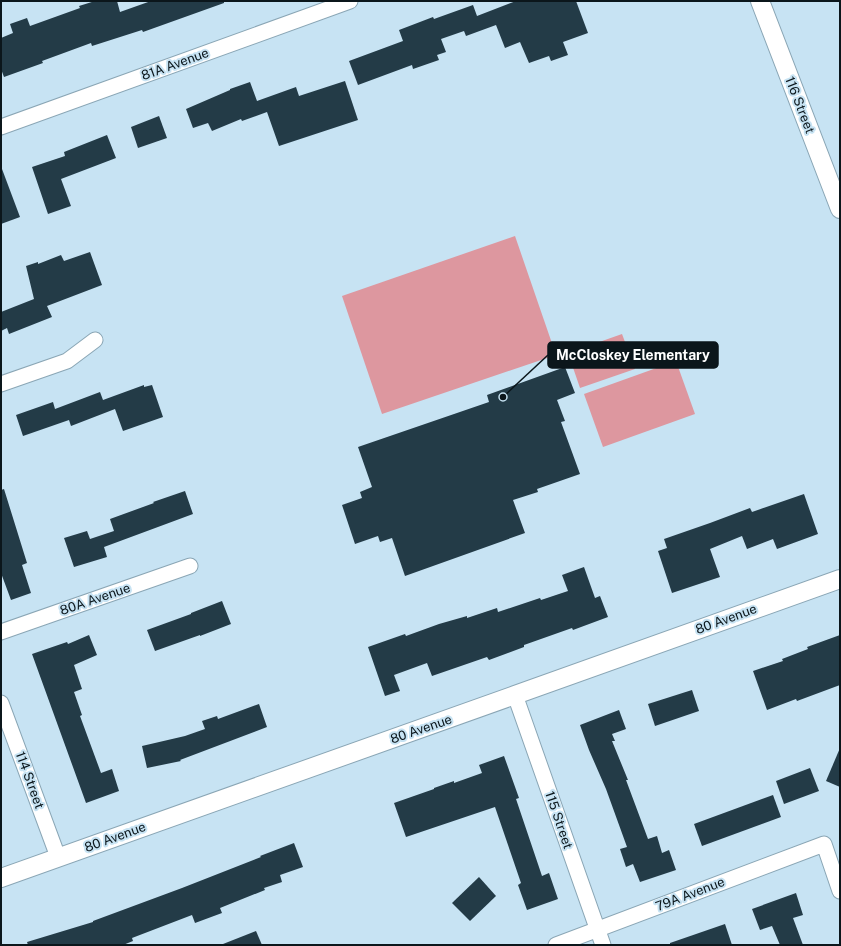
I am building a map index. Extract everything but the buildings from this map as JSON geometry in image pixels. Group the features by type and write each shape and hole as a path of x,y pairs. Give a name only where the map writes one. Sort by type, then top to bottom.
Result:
{"street":[{"name":"81A Avenue","path":"1,127 350,1"},
{"name":"116 Street","path":"760,1 840,209"},
{"path":"1,384 67,361 95,340"},
{"name":"80A Avenue","path":"1,632 190,566"},
{"name":"80 Avenue","path":"1,878 840,578"},
{"name":"115 Street","path":"515,695 603,945"},
{"name":"114 Street","path":"1,703 58,857"},
{"name":"79A Avenue","path":"556,945 824,844 840,891"}],"shaded area":[{"path":"515,236 556,355 382,414 342,296"},
{"path":"622,334 635,369 580,388 568,353"},
{"path":"676,361 695,414 603,447 584,394"}],"place":[{"name":"McCloskey Elementary","path":"503,397"}]}
